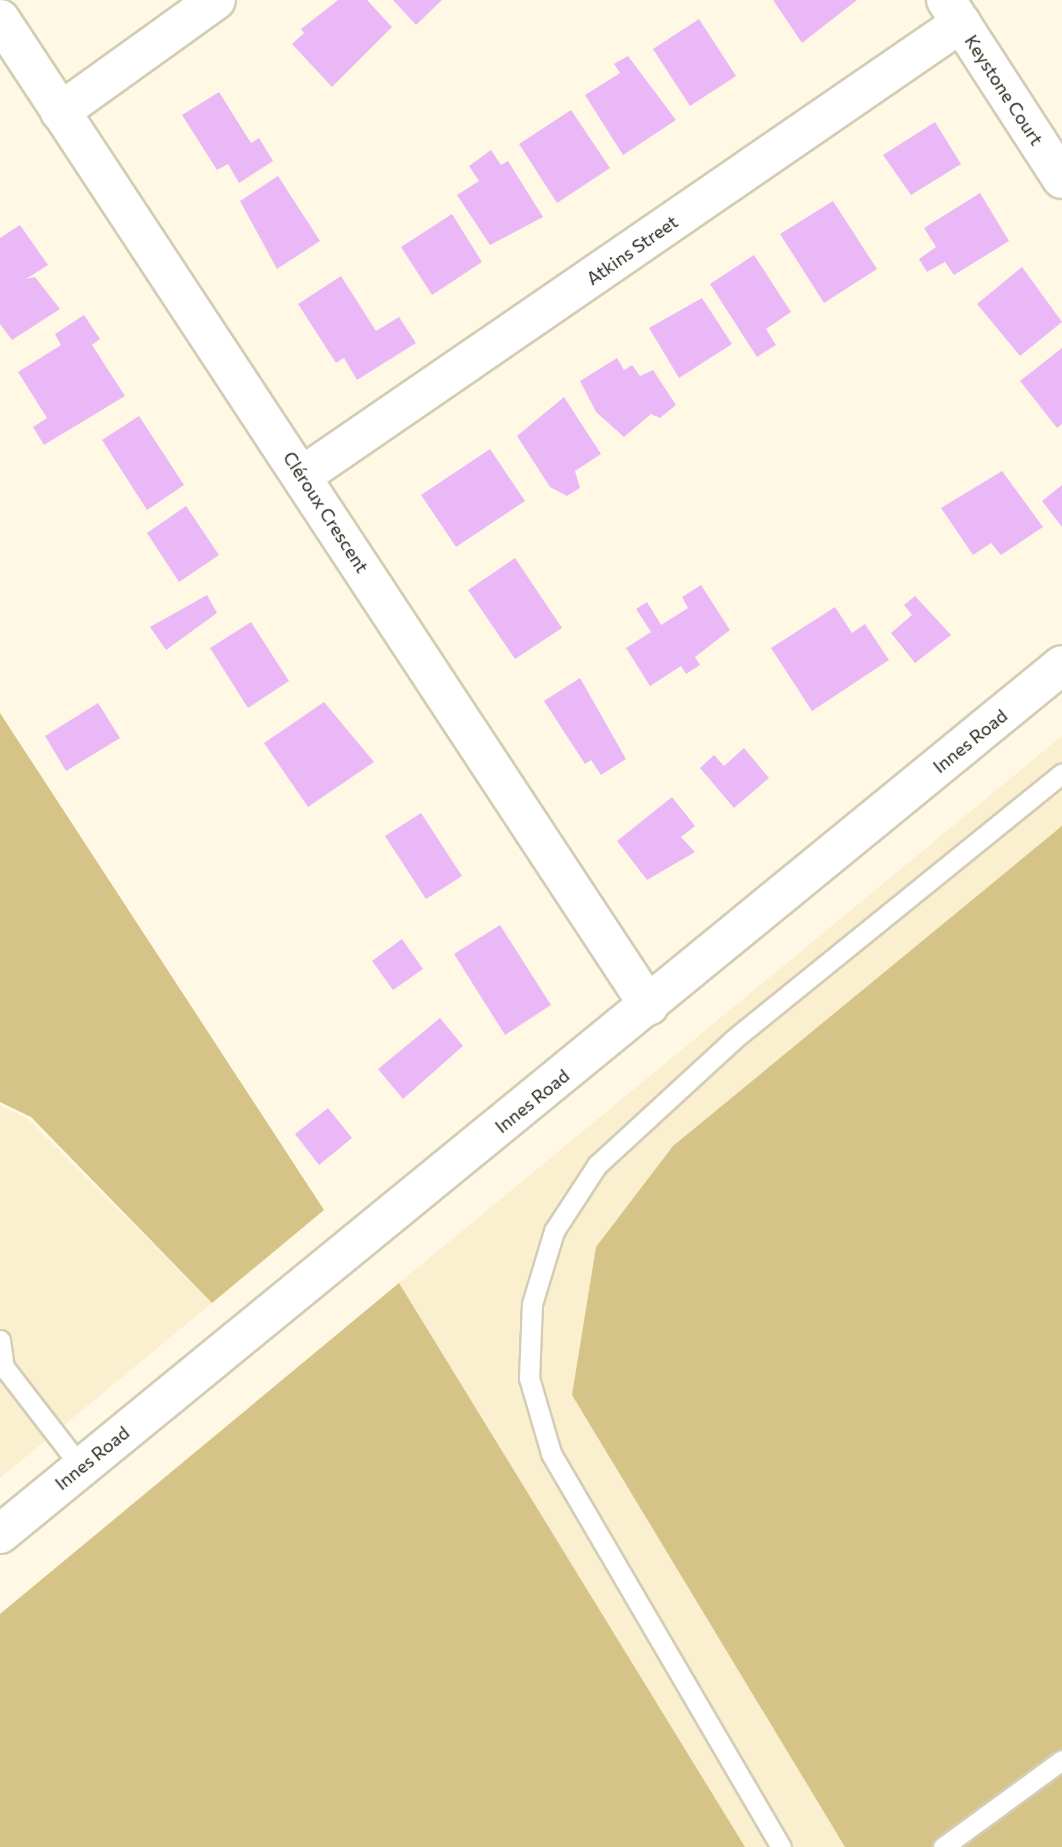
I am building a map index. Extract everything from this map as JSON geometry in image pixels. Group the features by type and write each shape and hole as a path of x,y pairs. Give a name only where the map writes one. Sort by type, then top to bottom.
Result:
{"street":[{"path":"60,112 216,0"},
{"name":"Keystone Court","path":"953,12 1062,179"},
{"name":"Atkins Street","path":"302,476 953,12"},
{"name":"Cléroux Crescent","path":"0,19 649,1006"},
{"name":"Innes Road","path":"0,1534 649,1006 1062,665"}],"lane":[{"path":"781,1847 551,1453 529,1378 532,1304 554,1231 597,1165 734,1039 1062,773"},
{"path":"0,1340 4,1367 81,1467"},
{"path":"943,1847 1062,1760"}],"shaded area":[{"path":"0,713 324,1210 212,1303 31,1117 0,1102"},
{"path":"1062,736 1062,1847 743,1847 399,1283"},
{"path":"1062,826 1062,1847 845,1847 572,1395 596,1247 673,1146"},
{"path":"0,1105 29,1120 212,1303 0,1478"},
{"path":"399,1283 745,1847 0,1847 0,1614"}],"building":[{"path":"338,0 367,0 392,27 332,87 292,44 304,33 301,29"},
{"path":"393,0 442,0 416,25"},
{"path":"773,0 857,0 802,43"},
{"path":"699,19 736,76 690,106 653,49"},
{"path":"628,56 676,120 623,155 585,95 620,73 614,64"},
{"path":"219,92 251,143 259,138 273,161 239,183 228,164 217,170 182,115"},
{"path":"571,110 610,168 557,203 519,144"},
{"path":"935,122 961,164 911,195 883,155"},
{"path":"491,150 501,165 508,161 543,217 490,245 457,195 479,181 469,166"},
{"path":"278,176 320,241 277,269 240,201"},
{"path":"980,193 1009,241 954,275 945,262 927,272 919,259 936,247 924,228"},
{"path":"833,201 877,269 824,303 780,234"},
{"path":"452,214 482,262 432,295 401,247"},
{"path":"20,225 48,265 26,279 35,277 60,309 12,340 0,324 0,238"},
{"path":"754,255 791,312 766,329 776,345 757,357 710,284"},
{"path":"1022,267 1062,322 1020,356 977,304"},
{"path":"341,276 376,331 399,317 416,343 357,380 344,358 336,363 298,304"},
{"path":"702,298 732,344 679,378 649,328"},
{"path":"84,315 100,339 92,345 125,396 44,445 33,427 47,418 18,372 61,345 55,334"},
{"path":"1062,348 1062,424 1057,428 1020,381"},
{"path":"617,358 624,370 632,365 640,376 653,370 676,405 660,418 651,414 624,437 596,412 580,381"},
{"path":"564,397 601,454 575,471 580,488 567,496 550,487 517,436"},
{"path":"139,416 184,485 147,510 102,440"},
{"path":"490,449 525,501 456,547 421,495"},
{"path":"1002,471 1043,527 1001,555 991,543 973,555 941,508"},
{"path":"1062,485 1062,527 1042,501"},
{"path":"186,506 219,555 179,582 147,533"},
{"path":"515,558 562,628 515,659 468,590"},
{"path":"701,585 730,630 695,657 700,665 686,674 681,666 650,686 626,648 651,632 636,609 647,602 661,625 688,608 682,597"},
{"path":"207,595 217,613 166,650 150,627"},
{"path":"915,596 951,635 915,663 891,633 912,615 904,605"},
{"path":"835,607 852,633 865,624 889,660 812,711 771,648"},
{"path":"251,622 289,681 248,708 210,648"},
{"path":"580,678 626,759 601,775 591,760 585,764 544,701"},
{"path":"324,702 374,762 308,807 264,743"},
{"path":"98,703 120,738 66,771 45,736"},
{"path":"744,748 769,778 734,808 700,768 714,755 724,766"},
{"path":"672,797 695,826 681,837 695,852 647,880 617,841"},
{"path":"421,813 462,876 426,899 385,836"},
{"path":"500,925 551,1005 505,1035 454,954"},
{"path":"402,939 423,969 393,990 372,961"},
{"path":"440,1018 463,1046 403,1099 378,1069"},
{"path":"328,1108 352,1138 319,1165 295,1134"}]}
